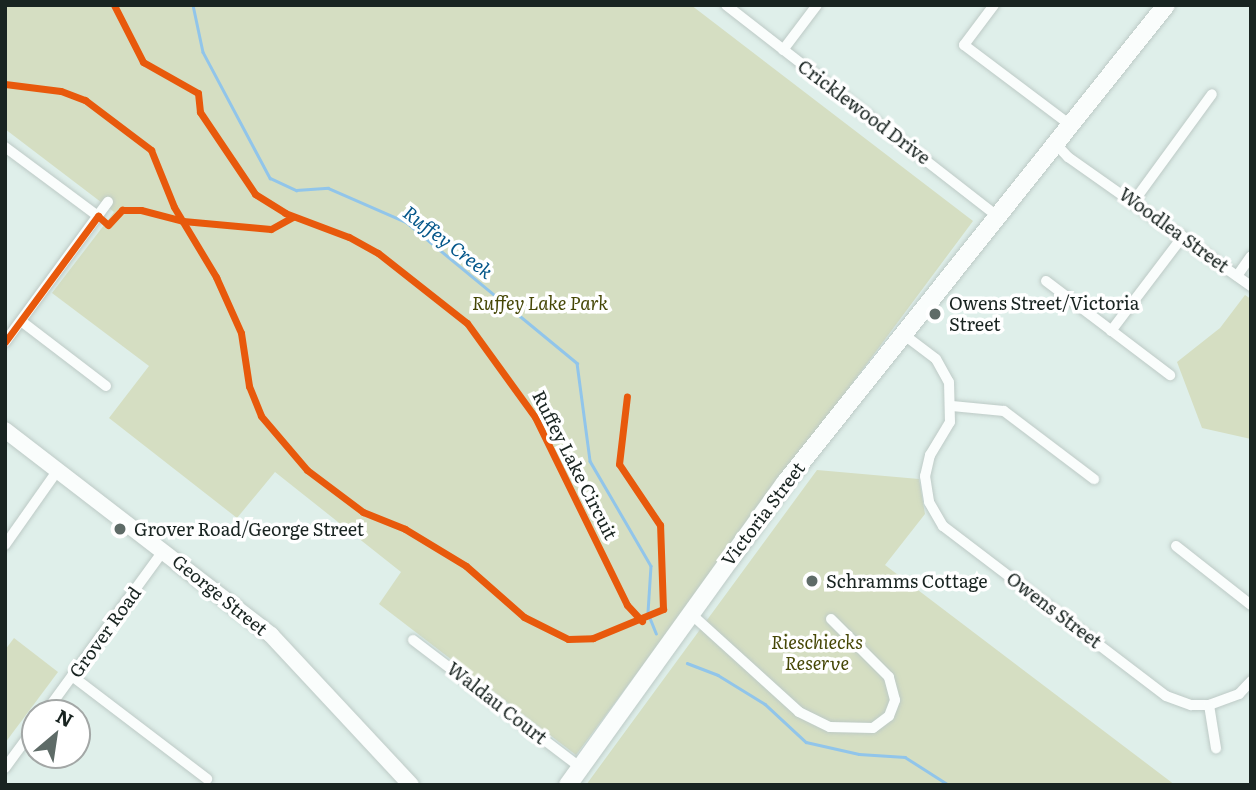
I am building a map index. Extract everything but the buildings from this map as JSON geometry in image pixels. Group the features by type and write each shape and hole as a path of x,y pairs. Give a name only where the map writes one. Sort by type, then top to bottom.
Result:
{"main road":[{"name":"Victoria Street","path":"1108,77 1159,5"},
{"name":"Victoria Street","path":"568,785 690,613 904,334 1059,146 1090,100 1166,5"},
{"name":"George Street","path":"5,430 271,635 411,785"}],"street":[{"name":"Cricklewood Drive","path":"726,5 999,217"},
{"path":"783,50 817,5"},
{"path":"994,5 964,45 1072,126"},
{"path":"1134,201 1212,94"},
{"name":"Woodlea Street","path":"1059,146 1251,286"},
{"path":"5,147 98,216"},
{"path":"5,342 108,202"},
{"path":"1111,331 1183,236"},
{"path":"1237,276 1251,256"},
{"path":"1046,281 1170,375"},
{"path":"21,321 106,386"},
{"path":"904,334 936,359 949,382 952,406 1004,411 1094,478"},
{"name":"Owens Street","path":"952,406 950,422 930,456 925,476 929,502 943,526 1166,696 1191,705 1209,705"},
{"path":"5,545 58,470"},
{"path":"1176,546 1251,604"},
{"name":"Grover Road","path":"55,699 164,550"},
{"path":"690,613 799,712 830,727 873,728 889,716 895,700 889,677 831,619"},
{"name":"Waldau Court","path":"413,640 581,768"},
{"path":"72,676 207,779"},
{"path":"1216,748 1209,705 1239,694 1251,681"},
{"path":"5,768 21,746"}],"green space":[{"name":"Ruffey Lake Park","path":"5,5 691,5 973,221 576,755 379,604 401,572 275,472 237,518 109,418 149,366 52,293 114,212 5,129"},
{"path":"1245,295 1251,299 1251,439 1202,428 1177,362 1220,328"},
{"name":"Rieschiecks Reserve","path":"817,470 919,479 925,514 885,565 1175,785 586,785"},
{"path":"14,638 58,672 38,699 21,699 21,722 5,743 5,650"}],"waterway":[{"name":"Ruffey Creek","path":"193,5 203,52 270,178 296,190 328,188 406,222 577,363 590,461 651,566 648,613 656,633"},
{"name":"Ruffey Creek","path":"687,663 718,675 765,704 806,742 859,754 905,757 949,785"}],"cycle path":[{"name":"Ruffey Lake Circuit","path":"114,5 143,62 198,93 200,112 255,194 285,213 349,237 378,253 467,323 535,417 627,605 642,621"},
{"path":"5,84 61,91 85,100 151,150 174,207 216,277 241,333 249,386 261,416 307,470 363,512 405,529 466,566 524,617 568,639 593,638 663,609 660,525 619,464 627,396"},
{"path":"5,342 98,216 108,225 122,210 141,210 183,221 271,229 293,217"}],"place":[{"name":"Owens Street/Victoria Street","path":"935,314"},
{"name":"Grover Road/George Street","path":"120,529"},
{"name":"Schramms Cottage","path":"812,581"}]}
